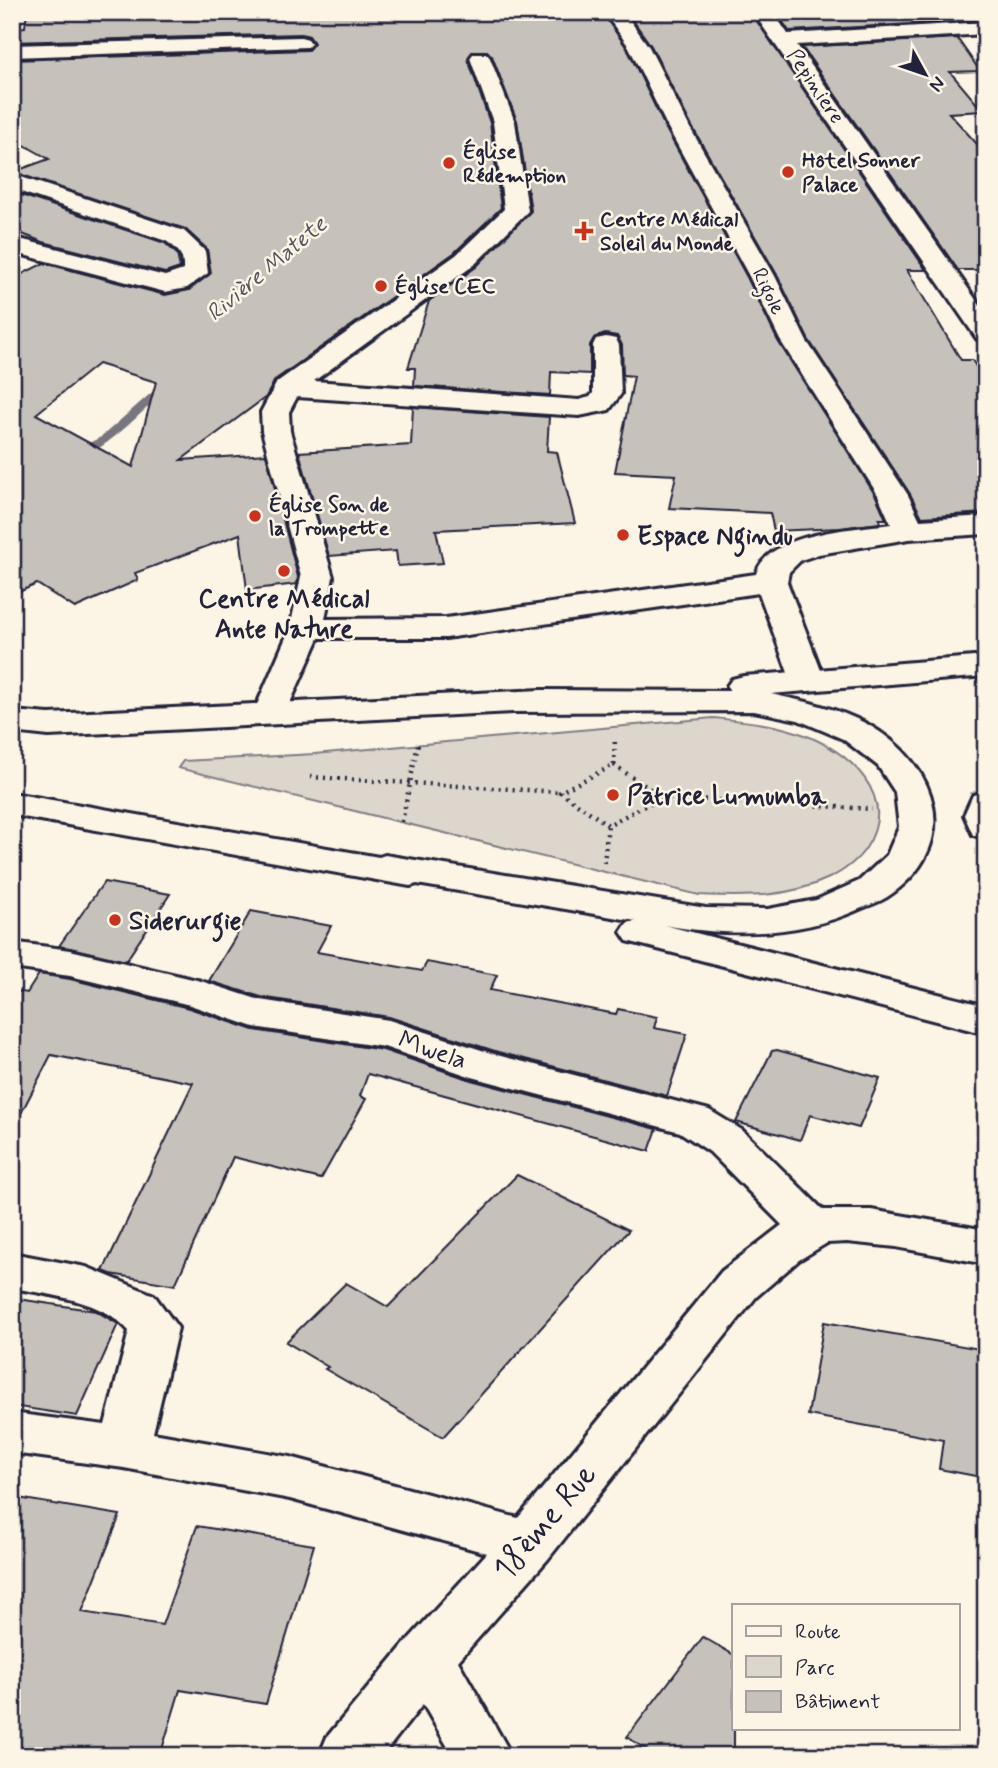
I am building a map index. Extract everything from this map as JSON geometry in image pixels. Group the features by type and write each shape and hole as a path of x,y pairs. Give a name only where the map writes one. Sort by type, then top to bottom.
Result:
{"main road":[{"name":"Rigole","path":"614,12 639,47 678,126 762,275 793,341 893,495 909,530"},
{"name":"Pepiniere","path":"763,12 986,333"},
{"path":"784,40 986,28"},
{"path":"12,51 301,43"},
{"path":"270,714 307,628 317,578 275,431 275,412 287,388 465,260 516,211 504,122 480,58"},
{"path":"12,181 175,236 192,247 197,260 195,273 178,283 165,284 12,244"},
{"path":"287,388 579,408 599,404 607,394 606,345"},
{"path":"808,681 771,582 773,570 790,553 814,545 909,530 986,525"},
{"path":"307,628 370,631 446,628 771,582"},
{"path":"12,721 49,725 515,702 986,666"},
{"path":"12,804 706,920 768,921 826,910 873,889 904,860 918,827 914,792 891,760 855,732 808,712 754,701 515,702"},
{"path":"986,803 986,827"},
{"path":"385,867 986,1020"},
{"name":"Mwela","path":"12,955 71,962 201,994 254,1013 389,1034 487,1067 694,1121 726,1141 814,1228"},
{"path":"814,1228 856,1225 986,1247"},
{"name":"18ème Rue","path":"348,1756 426,1658 528,1543 738,1284 769,1258 814,1228"},
{"path":"12,1270 86,1285 137,1308 154,1328 124,1448"},
{"path":"12,1433 124,1448 290,1478 528,1543"},
{"path":"426,1658 484,1756"}],"path":[{"path":"614,765 615,727"},
{"path":"402,822 418,744"},
{"path":"310,777 560,792 614,765"},
{"path":"614,765 662,797 877,810"},
{"path":"560,792 608,825"},
{"path":"608,825 662,797"},
{"path":"603,871 608,825"}],"green space":[{"path":"713,718 791,730 820,742 852,764 873,794 877,811 875,829 859,857 834,875 813,885 782,893 749,896 699,895 178,768 183,761 314,754"}],"building":[{"path":"27,12 260,12 263,16 335,12 512,12 512,17 602,12 627,48 665,127 747,277 778,341 876,496 886,519 879,519 880,523 840,528 774,531 770,513 669,508 676,475 615,472 634,376 623,375 622,345 617,336 605,334 594,338 590,345 590,374 551,372 550,395 414,386 415,368 408,368 429,301 476,267 531,211 517,121 492,56 487,51 473,51 468,59 490,123 501,208 454,253 275,380 266,397 181,460 266,454 298,577 297,584 247,590 240,534 135,573 138,580 75,608 37,584 12,595 12,279 44,263 165,295 189,290 211,273 207,249 185,229 13,172 49,159 12,138 12,60 308,50 314,43 309,36 301,34 12,42 12,28 25,27","holes":["98,364 156,382 133,467 36,414"]},
{"path":"627,12 751,12 926,270 907,270 961,360 972,360 986,382 986,513 922,517 910,494 808,339 777,275 691,125 651,46"},
{"path":"776,12 938,12 945,22 789,31"},
{"path":"957,38 980,71 950,72 983,111 949,113 986,154 986,270 958,270 802,47"},
{"path":"12,192 165,243 177,254 180,268 165,273 43,242 12,230"},
{"path":"413,407 549,417 547,451 557,452 575,523 436,530 443,563 398,566 396,551 329,556 299,452 411,445"},
{"name":"Siderurgie","path":"104,882 170,894 126,961 59,946"},
{"path":"251,911 331,926 317,952 422,971 427,962 497,975 490,990 616,1014 618,1009 657,1017 654,1028 687,1034 667,1096 498,1052 389,1017 261,997 209,981"},
{"path":"39,974 189,1008 254,1030 383,1050 471,1080 657,1129 649,1151 368,1074 360,1096 366,1099 321,1179 233,1157 175,1285 111,1274 103,1271 193,1083 51,1055 12,1131 12,990 27,993"},
{"path":"777,1050 880,1078 859,1128 810,1115 800,1140 736,1122 772,1051"},
{"path":"517,1175 629,1230 443,1437 325,1369 328,1367 286,1342 346,1283 388,1307"},
{"path":"12,1298 96,1311 118,1324 77,1416 12,1406"},
{"path":"824,1322 986,1350 986,1478 939,1469 943,1440 808,1415"},
{"path":"12,1497 120,1515 82,1612 162,1625 197,1526 314,1545 266,1704 180,1690 160,1756 12,1756"},
{"path":"703,1637 732,1654 734,1756 656,1756 627,1737"}],"waterway":[{"name":"Rivière Matete","path":"75,455 105,440 167,382"}],"place":[{"name":"Église Rédemption","path":"449,163"},
{"name":"Hôtel Sonner Palace","path":"788,172"},
{"name":"Centre Médical Soleil du Monde","path":"584,231"},
{"name":"Église CEC","path":"381,286"},
{"name":"Église Son de la Trompette","path":"255,516"},
{"name":"Espace Ngindu","path":"623,535"},
{"name":"Centre Médical Ante Nature","path":"284,571"},
{"name":"Patrice Lumumba","path":"613,795"},
{"name":"Siderurgie","path":"115,920"}]}
